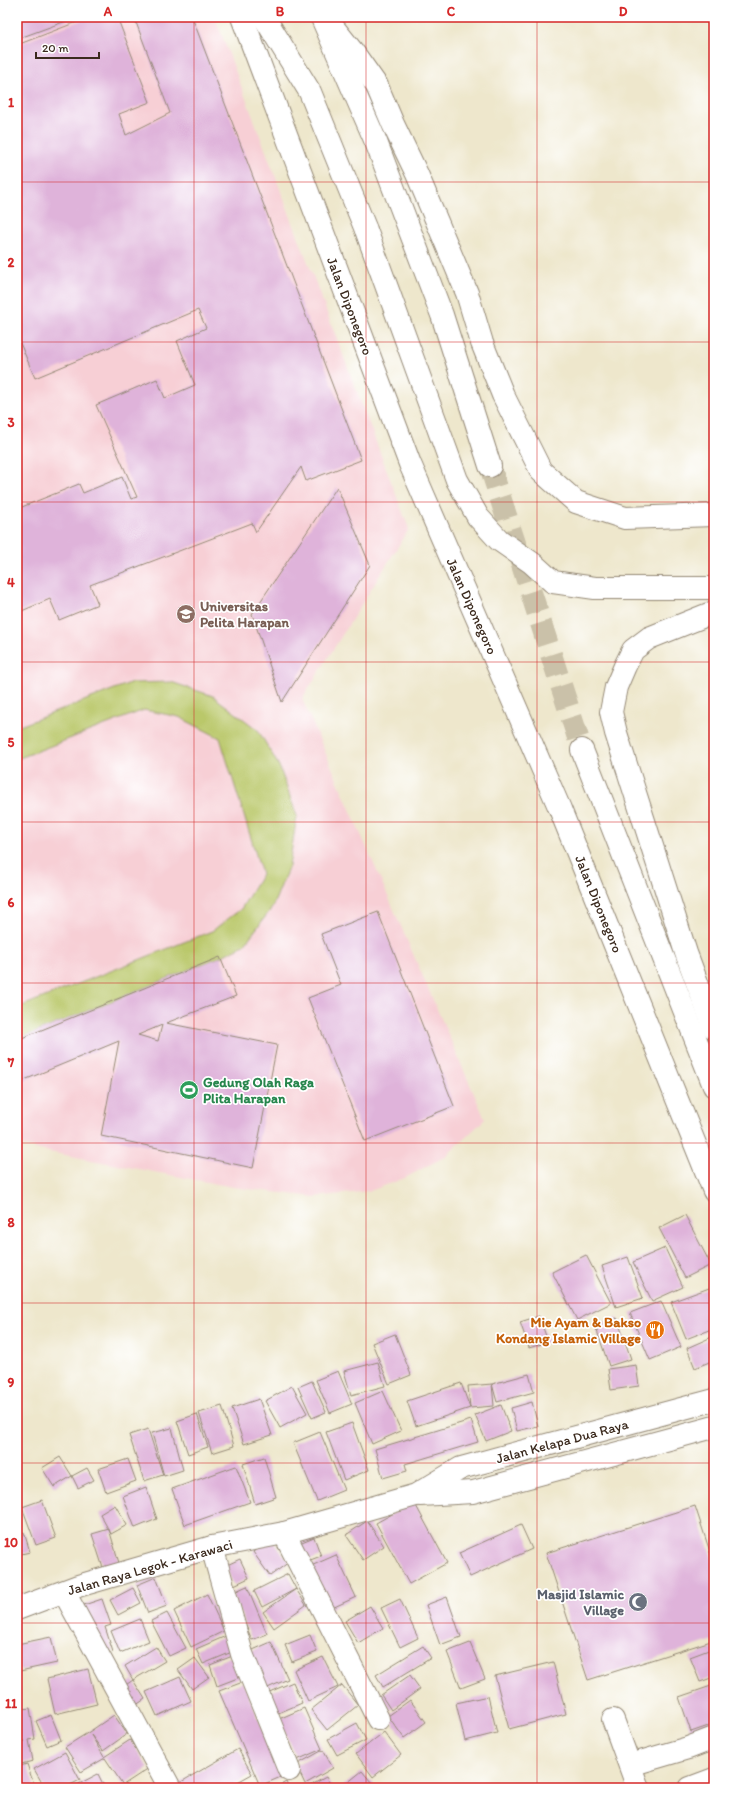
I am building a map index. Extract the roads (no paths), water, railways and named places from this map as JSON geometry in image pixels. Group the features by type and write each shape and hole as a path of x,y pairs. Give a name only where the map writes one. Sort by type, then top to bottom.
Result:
{"main road":[{"name":"Jalan Diponegoro","path":"242,17 410,464 560,809 714,1191"},
{"path":"264,17 310,92 366,230 457,480 478,517 499,540 532,564 553,582 595,588 714,588"},
{"path":"321,17 376,142 442,315 490,466"},
{"path":"325,17 353,52 377,86 392,124 416,174 467,293 482,343 503,395 541,472 576,502 625,518 714,515"},
{"path":"714,612 649,638 633,650 616,687 611,712 616,733 686,953 714,1028"},
{"path":"582,750 714,1086"},
{"name":"Jalan Kelapa Dua Raya","path":"416,1495 461,1468 714,1400"},
{"name":"Jalan Kelapa Dua Raya","path":"284,1533 416,1495 473,1492 714,1427"},
{"path":"593,1433 601,1458"},
{"path":"284,1533 378,1719"},
{"name":"Jalan Raya Legok - Karawaci","path":"17,1609 64,1592 212,1547 284,1533"},
{"path":"212,1547 242,1654 289,1770"},
{"path":"64,1592 170,1788"},
{"path":"613,1720 638,1788"},
{"path":"630,1765 688,1748 714,1738"},
{"path":"690,1788 714,1779"}],"tunnel":[{"path":"490,466 582,750"}],"place":[{"name":"Universitas Pelita Harapan","path":"186,614"},
{"name":"Gedung Olah Raga Plita Harapan","path":"189,1090"},
{"name":"Mie Ayam & Bakso Kondang Islamic Village","path":"655,1330"},
{"name":"Masjid Islamic Village","path":"638,1602"}]}
